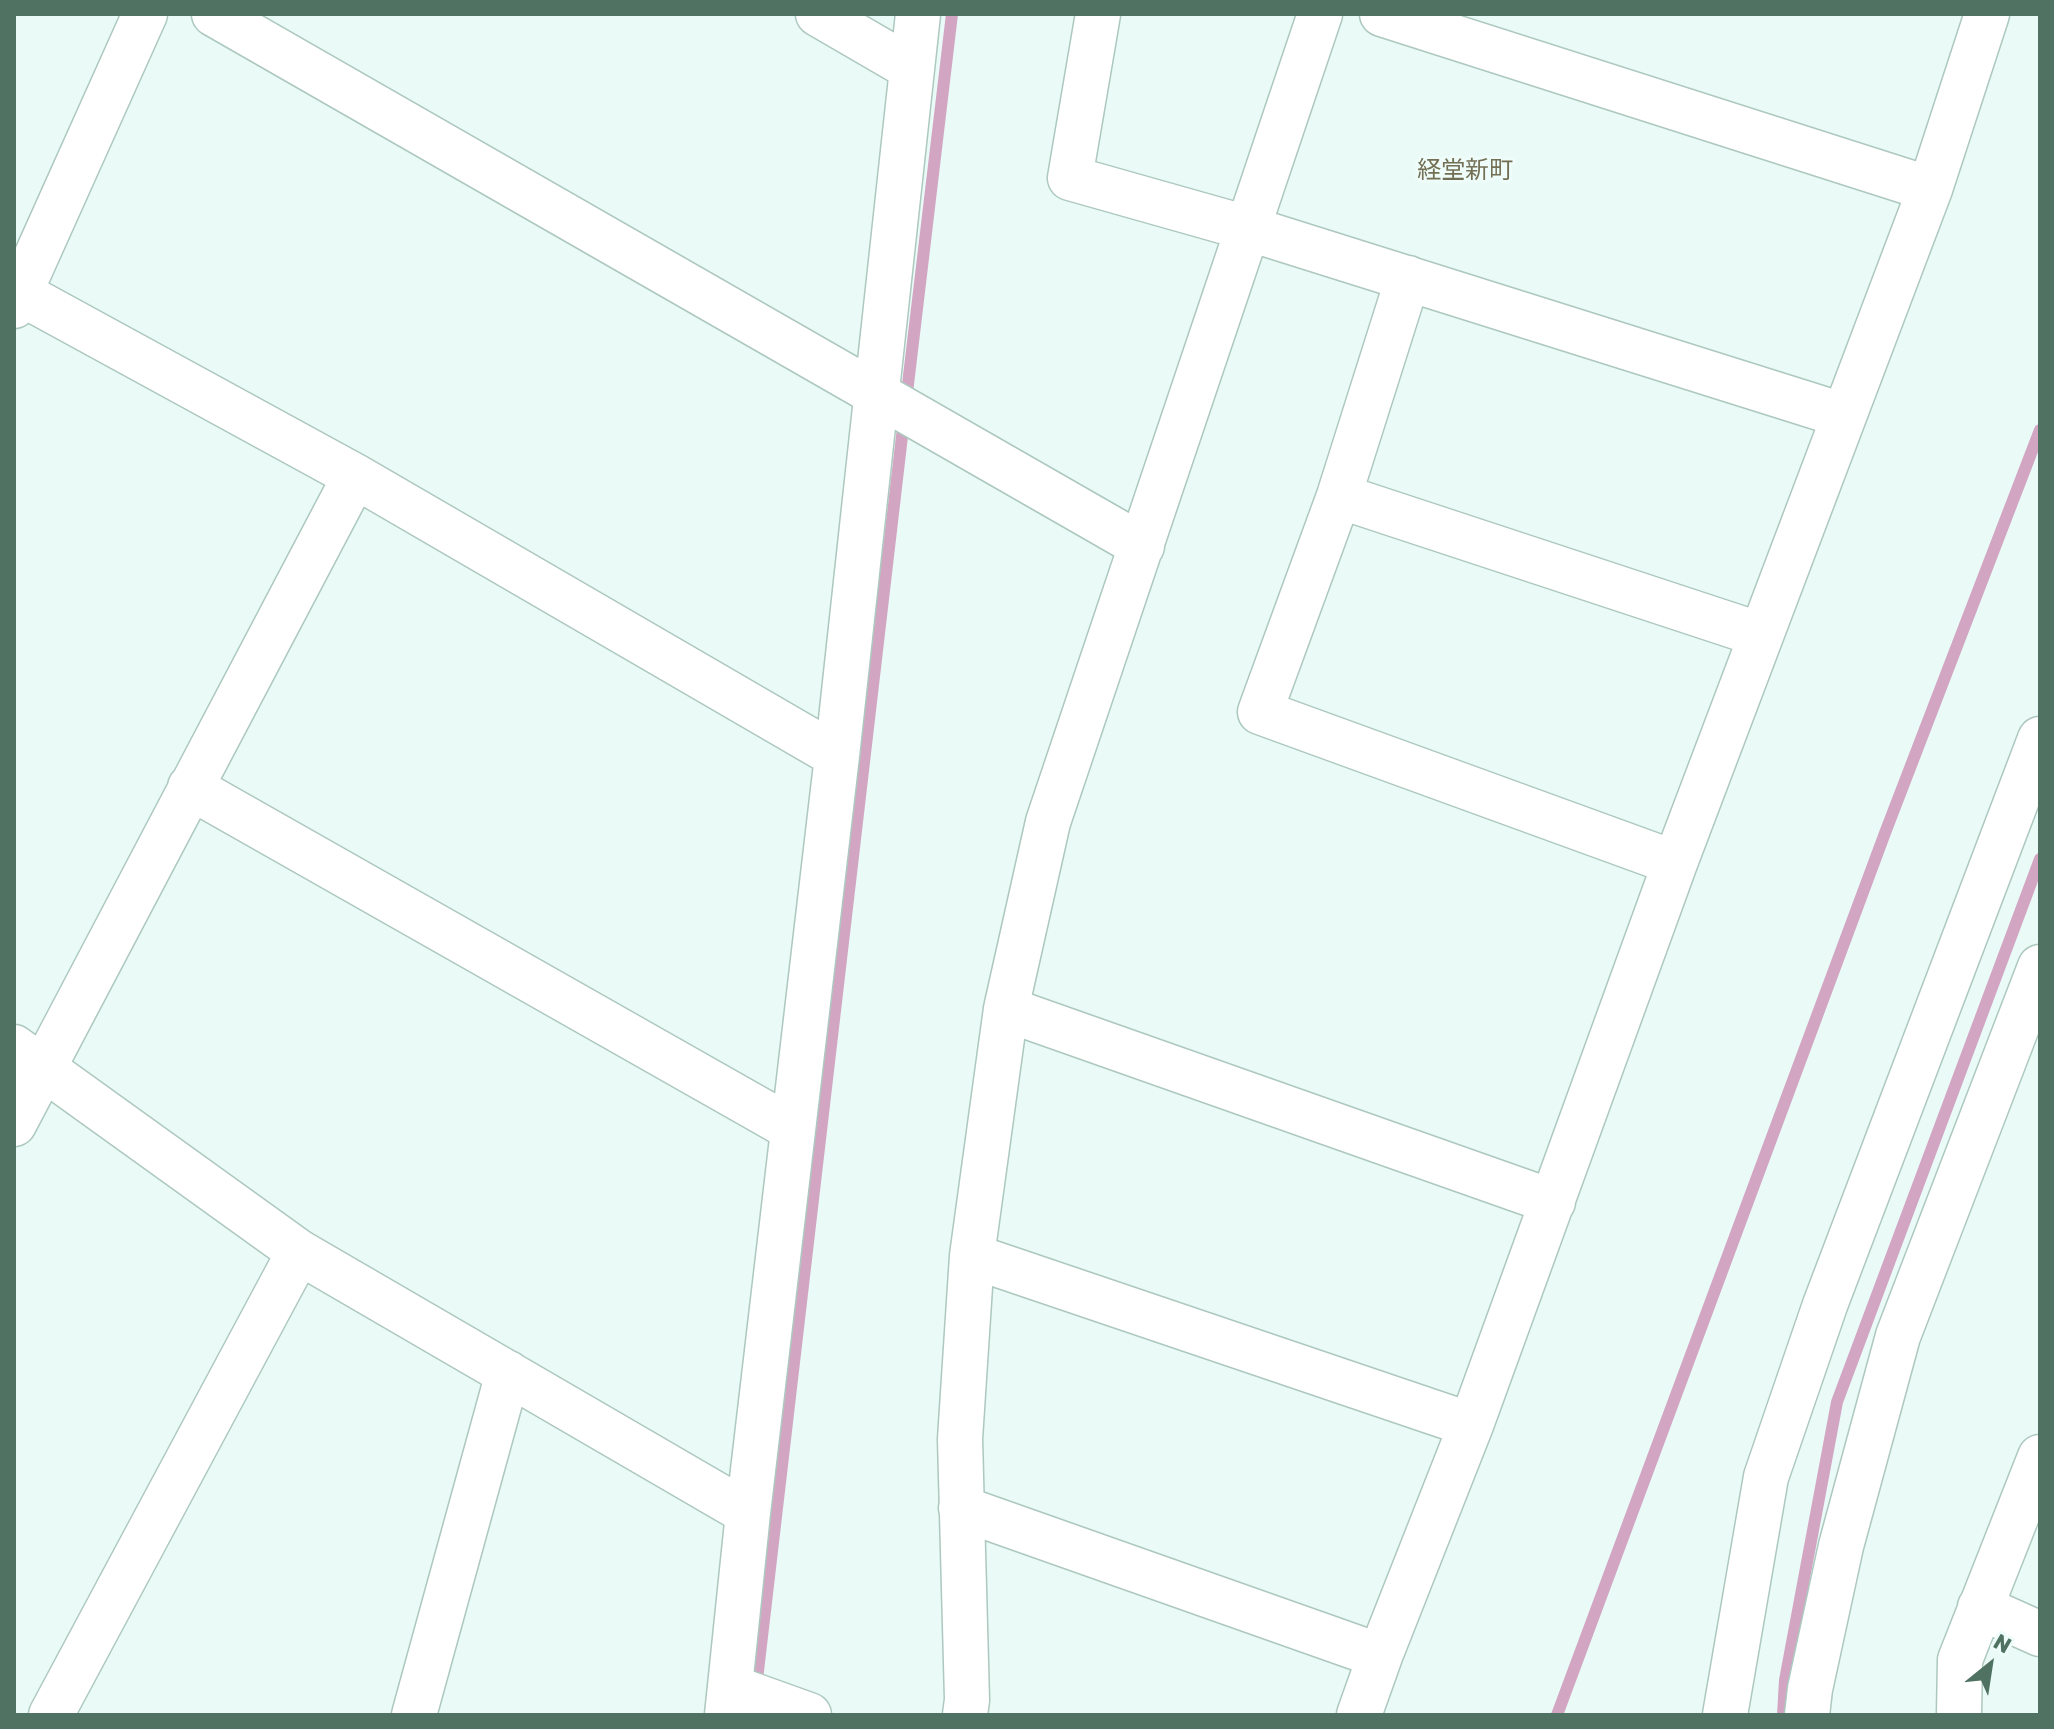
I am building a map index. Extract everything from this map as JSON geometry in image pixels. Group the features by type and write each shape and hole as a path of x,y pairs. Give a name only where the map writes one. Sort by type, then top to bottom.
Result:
{"street":[{"path":"145,14 17,300 355,476 837,756"},
{"path":"214,14 1142,546"},
{"path":"818,14 911,68"},
{"path":"809,1715 729,1701 918,14"},
{"path":"1098,14 1070,178 1247,228 1842,415"},
{"path":"965,1715 960,1439 972,1256 1006,1009 1048,822 1320,14"},
{"path":"1382,14 1930,189"},
{"path":"1359,1715 1471,1425 1675,863 1930,189 1987,14"},
{"path":"1408,278 1339,496 1260,712 1675,863"},
{"path":"14,1124 29,1058 190,787 355,476"},
{"path":"1339,496 1761,635"},
{"path":"1725,1715 1766,1477 1825,1305 2040,739"},
{"path":"190,787 793,1129"},
{"path":"1807,1715 1841,1546 1898,1336 2040,967"},
{"path":"1006,1009 1553,1202"},
{"path":"29,1058 299,1252 748,1513"},
{"path":"51,1715 299,1252"},
{"path":"972,1256 1471,1425"},
{"path":"414,1715 508,1373"},
{"path":"1959,1715 1960,1660 1980,1607 2029,1519 2040,1457"},
{"path":"961,1508 1380,1656"},
{"path":"1980,1607 2040,1634"}],"waterway":[{"path":"906,401 952,14"},
{"path":"756,1688 904,419"},
{"path":"1557,1715 1885,833 2040,430"},
{"path":"1783,1715 1785,1680 1837,1402 2040,859"}],"district":[{"name":"経堂新町","path":"1465,171"}]}
